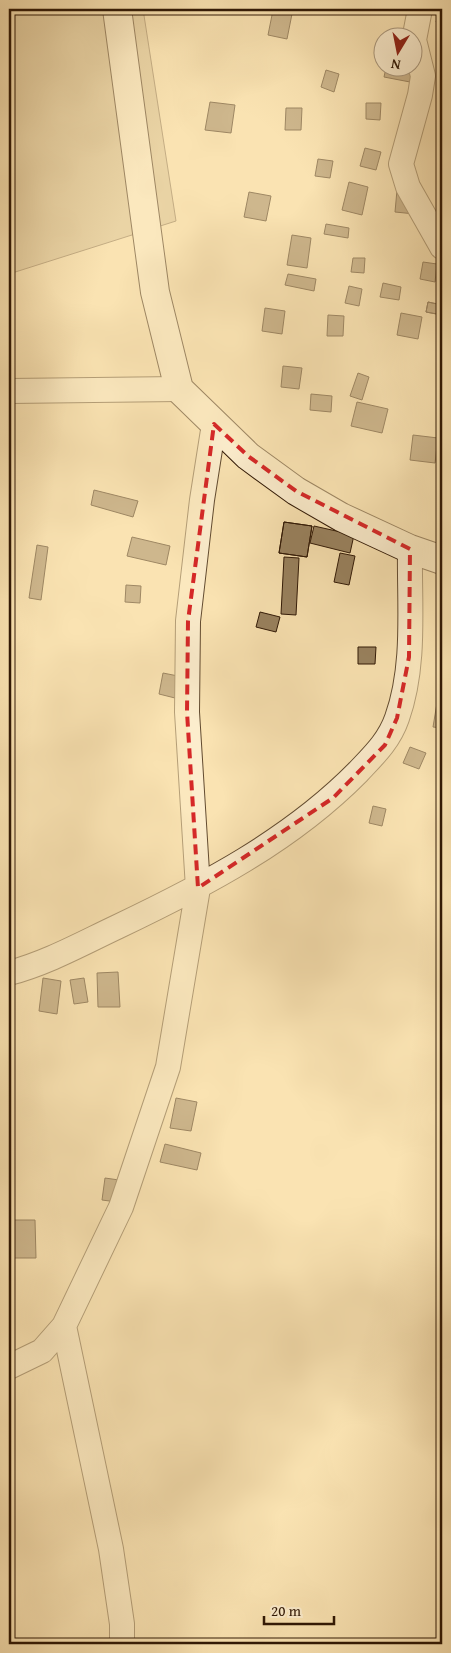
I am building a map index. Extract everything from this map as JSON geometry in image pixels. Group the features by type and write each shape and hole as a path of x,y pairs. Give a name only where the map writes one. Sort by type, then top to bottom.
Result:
{"street":[{"path":"117,9 155,292 179,389 248,456 296,491 340,517 410,549 442,560"},
{"path":"420,9 414,40 422,76 420,95 400,164 408,187 442,247"},
{"path":"9,391 179,389"},
{"path":"9,1367 42,1350 64,1326 121,1207 168,1067 198,888 186,712 188,621 202,500 214,424"},
{"path":"9,973 61,956 198,888 257,852 333,798 385,745 397,718 409,657 410,549"},
{"path":"64,1326 111,1549 122,1624 122,1644"}],"highlighted area":[{"path":"214,424 248,456 296,491 410,549 409,657 397,718 385,745 333,798 198,888 187,712 188,621"}],"shaded area":[{"path":"9,9 143,9 176,221 9,274"}],"building":[{"path":"314,9 333,9 332,14 313,11"},
{"path":"440,9 442,9 442,23 436,22"},
{"path":"273,10 292,14 287,39 268,35"},
{"path":"326,70 339,74 334,92 321,87"},
{"path":"389,78 411,78 410,82"},
{"path":"210,102 235,105 231,133 205,130"},
{"path":"366,103 381,103 380,120 366,119"},
{"path":"286,108 302,108 301,130 285,130"},
{"path":"440,147 442,147 442,167 437,167"},
{"path":"365,148 381,152 376,170 360,166"},
{"path":"318,159 333,161 330,178 315,176"},
{"path":"349,182 368,187 362,215 342,210"},
{"path":"397,190 415,214 395,212"},
{"path":"249,192 271,196 266,221 244,217"},
{"path":"326,224 349,228 348,238 324,234"},
{"path":"292,235 311,238 307,268 287,265"},
{"path":"353,258 365,258 364,273 351,272"},
{"path":"423,262 437,264 435,282 420,279"},
{"path":"288,274 316,279 314,291 285,285"},
{"path":"383,283 401,287 399,300 380,297"},
{"path":"349,286 362,289 359,306 345,303"},
{"path":"428,302 442,305 442,315 426,312"},
{"path":"428,302 442,305 442,315 426,312"},
{"path":"265,308 285,311 282,334 262,331"},
{"path":"401,313 422,317 418,339 397,335"},
{"path":"328,315 344,316 343,336 327,336"},
{"path":"283,366 302,368 299,389 281,387"},
{"path":"358,373 369,377 362,400 350,396"},
{"path":"311,394 332,396 331,412 310,410"},
{"path":"357,402 388,409 382,433 351,426"},
{"path":"413,435 438,438 435,463 410,460"},
{"path":"94,490 138,501 133,517 91,505"},
{"path":"284,522 312,526 307,557 279,553"},
{"path":"284,522 312,526 307,557 279,553"},
{"path":"314,526 354,535 350,553 310,543"},
{"path":"132,537 170,546 166,565 127,556"},
{"path":"37,545 48,547 41,600 29,598"},
{"path":"340,553 355,556 349,585 334,582"},
{"path":"284,557 299,558 296,615 281,614"},
{"path":"442,576 442,610 437,609"},
{"path":"126,585 141,586 140,603 125,602"},
{"path":"260,612 280,617 276,632 256,627"},
{"path":"358,647 376,647 375,664 358,664"},
{"path":"163,673 183,677 179,699 159,694"},
{"path":"438,697 442,697 442,728 433,727"},
{"path":"410,747 426,753 419,769 403,763"},
{"path":"373,806 386,809 382,826 369,823"},
{"path":"118,972 120,1007 98,1007 97,973"},
{"path":"43,978 61,981 57,1014 39,1011"},
{"path":"84,978 88,1002 74,1004 70,980"},
{"path":"176,1098 197,1102 191,1131 170,1128"},
{"path":"165,1144 201,1153 197,1170 160,1162"},
{"path":"105,1178 119,1180 117,1202 102,1200"},
{"path":"9,1220 35,1220 36,1258 9,1258"}]}
